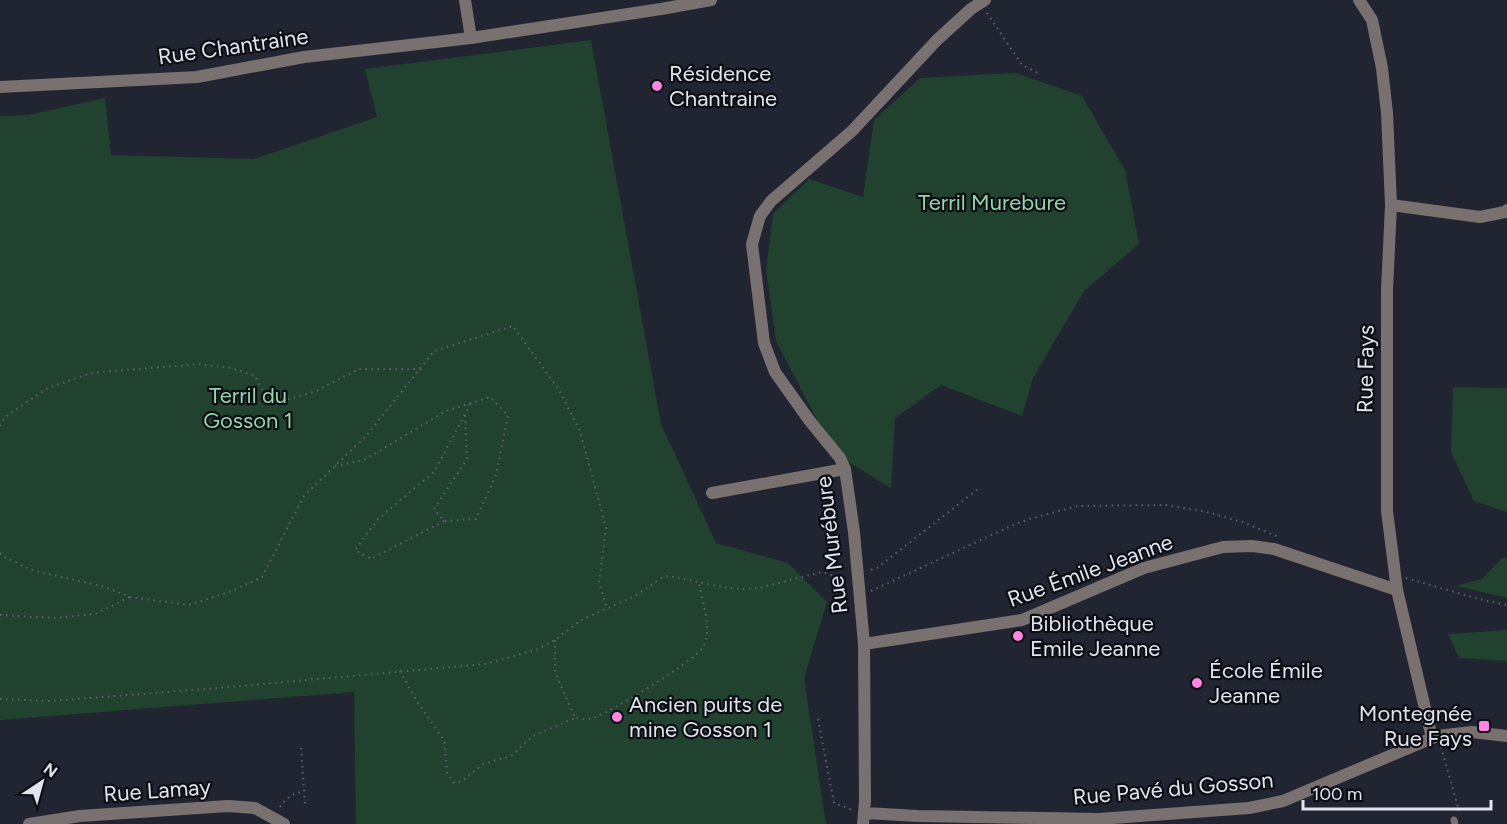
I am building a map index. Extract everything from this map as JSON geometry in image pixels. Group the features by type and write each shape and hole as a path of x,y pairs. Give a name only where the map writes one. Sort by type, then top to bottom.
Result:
{"street":[{"path":"465,0 471,38"},
{"name":"Rue Chantraine","path":"0,87 197,77 304,57 471,38 711,0"},
{"name":"Rue Fays","path":"1359,0 1372,20 1382,68 1387,113 1391,205 1387,291 1387,511 1397,590 1435,737"},
{"name":"Rue Murébure","path":"861,816 864,644 854,532 845,469 840,458 809,420 776,372 764,343 752,244 760,216 771,201 852,131 937,40 983,1"},
{"path":"1391,205 1480,217 1507,210"},
{"path":"712,493 845,469"},
{"name":"Rue Émile Jeanne","path":"864,644 1022,620 1144,568 1223,547 1252,546 1274,549 1397,590"},
{"name":"Rue Pavé du Gosson","path":"861,816 1112,821 1249,808 1283,801 1435,737 1472,732 1507,736"},
{"name":"Rue Lamay","path":"29,824 80,816 130,819 228,806 255,808 279,821"}],"path":[{"path":"983,1 1022,64 1038,72"},
{"path":"0,553 31,570 105,587 130,597 189,605 231,591 262,577 304,496 366,436 434,351 513,326 560,390 580,431 606,528 599,582 607,609"},
{"path":"0,426 5,417 48,388 91,373 199,364 231,368 255,376 270,404 314,392 359,369 421,369"},
{"path":"335,466 364,460 446,411 471,403 490,397 508,415 496,475 476,519 444,521 371,559 355,550 378,519 435,472 471,403"},
{"path":"444,521 434,509 467,459 465,414"},
{"path":"857,573 877,568 978,489"},
{"path":"0,699 50,701 485,664 536,650 555,640 581,620 635,596 663,577 669,576 728,588 759,588 822,572 832,574 837,578 839,588 843,593 859,595 1011,526 1078,506 1165,505 1207,512 1242,522 1288,540"},
{"path":"1396,577 1507,604"},
{"path":"400,671 444,741 447,773 454,783 462,781 483,764 511,756 533,736 575,718 590,719 656,684 690,660 703,647 707,627 699,582"},
{"path":"0,615 55,618 95,614 130,597"},
{"path":"555,640 555,672 575,718"},
{"path":"818,719 834,803 861,816"},
{"path":"1435,737 1460,813"},
{"path":"301,748 305,804"},
{"path":"279,821 283,801 292,794 304,792"}],"green space":[{"name":"Terril du Gosson 1","path":"591,40 661,424 716,543 788,563 827,602 804,678 826,824 356,824 354,692 0,720 0,116 28,115 105,98 111,155 254,159 377,117 365,69"},
{"name":"Terril Murebure","path":"1015,73 1082,96 1125,170 1139,244 1084,291 1033,378 1022,416 941,385 895,418 891,488 850,463 816,418 776,341 766,270 773,214 809,179 863,197 874,120 920,78"},
{"path":"1453,387 1507,388 1507,512 1474,501 1451,452"},
{"path":"1502,558 1507,558 1507,598 1456,586 1482,579"},
{"path":"1507,630 1507,661 1459,658 1448,634"}],"place":[{"name":"Résidence Chantraine","path":"657,86"},
{"name":"Bibliothèque Emile Jeanne","path":"1018,636"},
{"name":"École Émile Jeanne","path":"1197,683"},
{"name":"Ancien puits de mine Gosson 1","path":"617,717"},
{"name":"Montegnée Rue Fays","path":"1484,726"}]}
